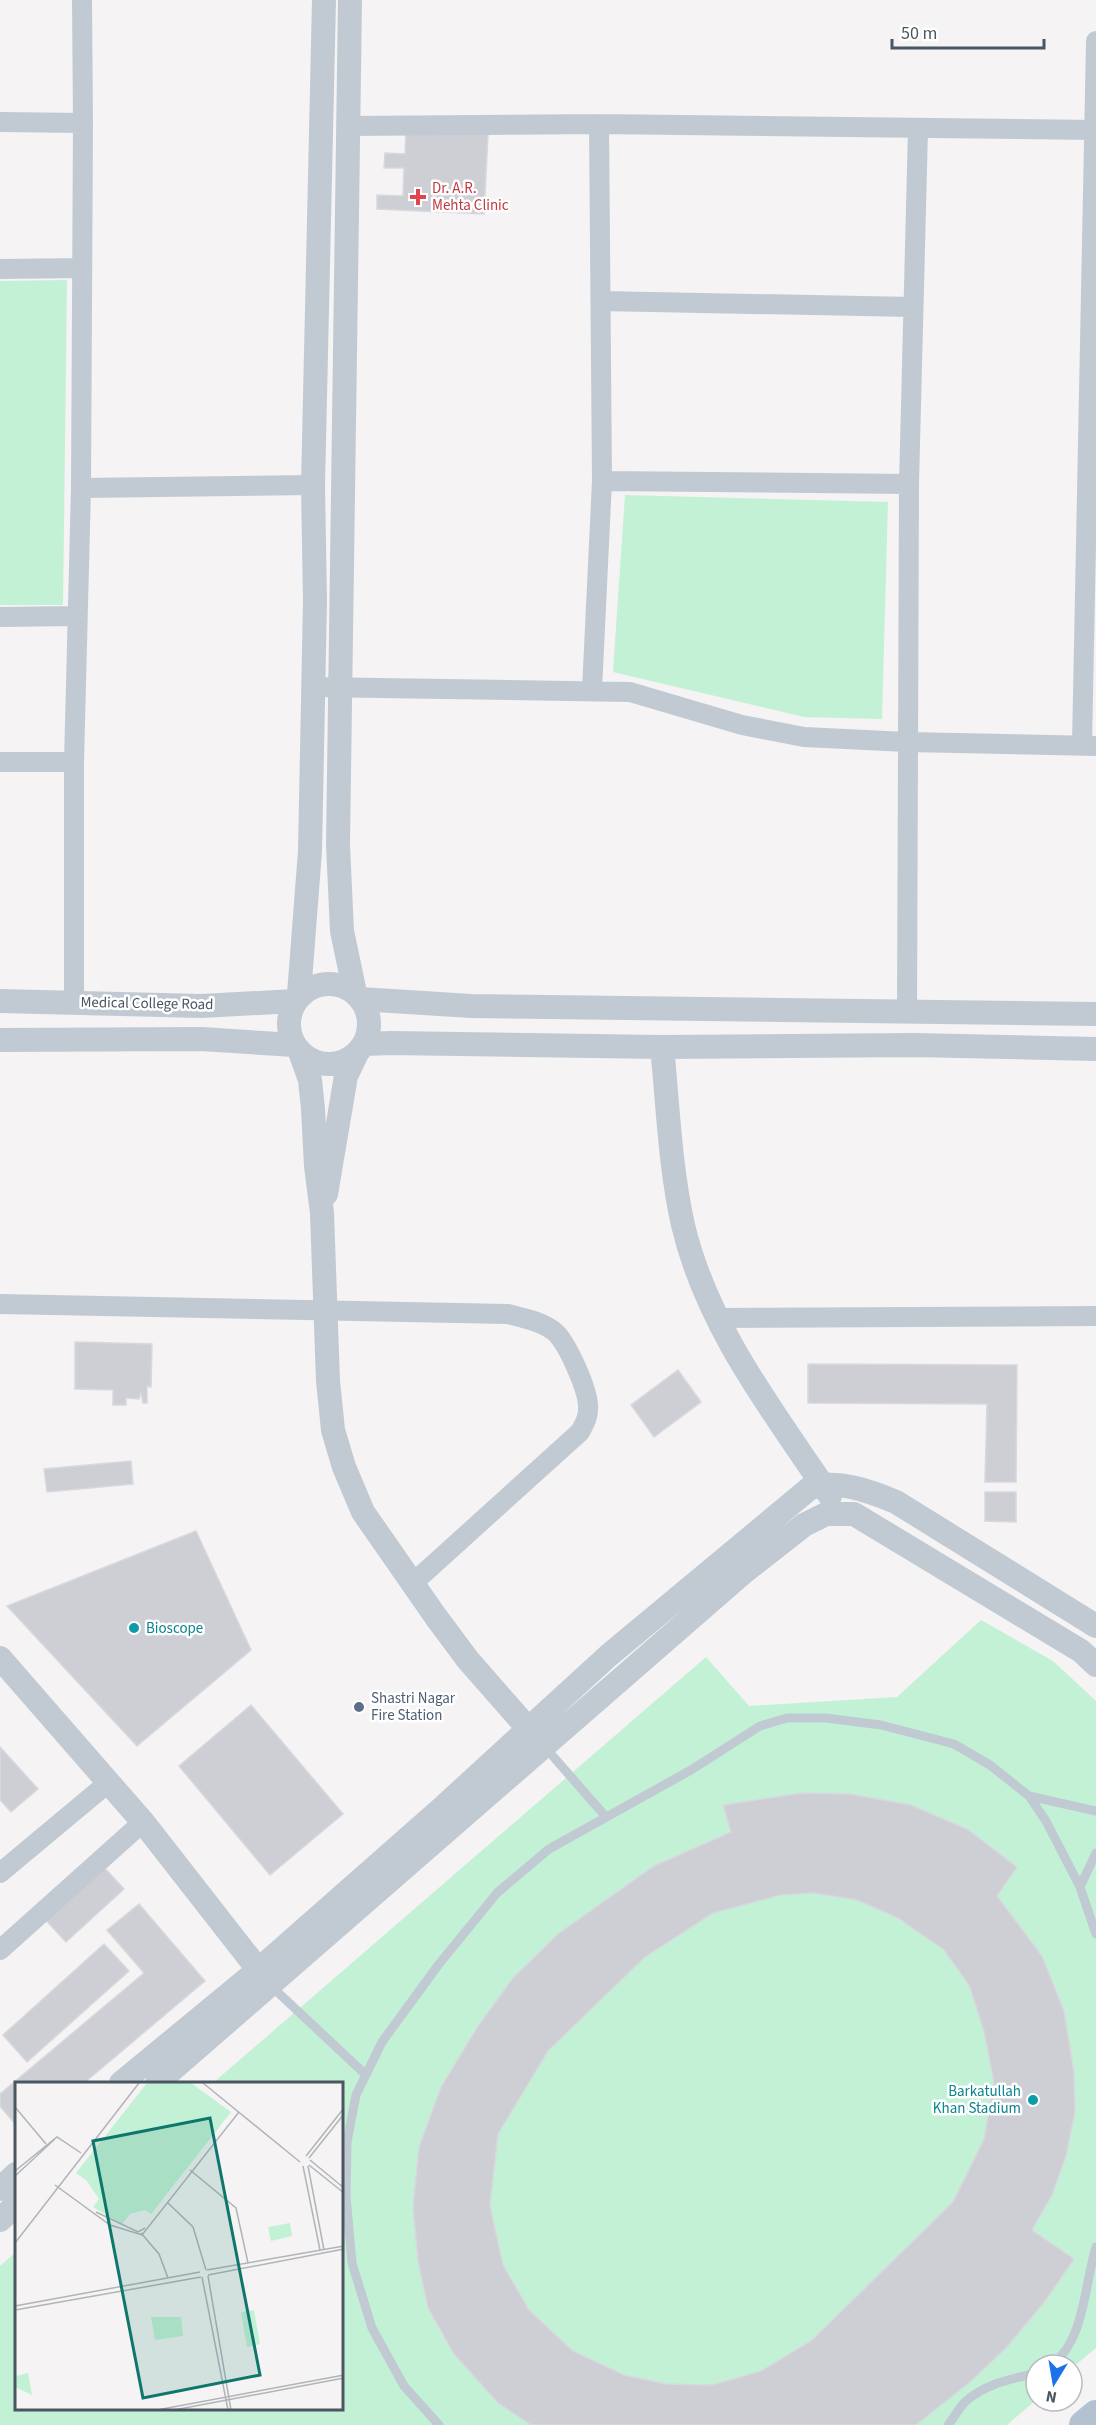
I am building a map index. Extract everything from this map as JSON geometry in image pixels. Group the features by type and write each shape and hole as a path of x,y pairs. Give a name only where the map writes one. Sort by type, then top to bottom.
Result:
{"main road":[{"path":"1084,2425 1096,2415"}],"street":[{"path":"74,1002 74,762 81,488 82,0"},
{"path":"324,0 313,485 315,601 310,851 297,998 288,1020 289,1030 310,1080 322,1214 328,1381 332,1420 344,1467 363,1512 468,1660 544,1746"},
{"path":"322,1214 346,1076 369,1033 370,1023 368,1012 358,996 342,920 338,845 350,0"},
{"path":"314,687 630,692 742,725 804,737 1089,746 1096,41"},
{"path":"0,122 83,123"},
{"path":"349,126 599,124 1095,130"},
{"path":"592,690 602,481 599,124"},
{"path":"907,1013 909,484 918,129"},
{"path":"0,269 82,268"},
{"path":"601,301 913,306"},
{"path":"602,481 909,484"},
{"path":"81,488 313,485"},
{"path":"0,617 77,616"},
{"path":"0,762 74,762"},
{"path":"297,998 310,988 330,983 340,985 358,996 483,1006 1096,1014"},
{"name":"Medical College Road","path":"0,1001 201,1006 297,998"},
{"path":"0,1040 201,1039 297,1049 310,1060 334,1064 346,1060 360,1049 391,1043 662,1047 914,1045 1096,1049"},
{"path":"662,1047 673,1166 683,1226 717,1318 783,1430 806,1458 842,1514"},
{"path":"0,1304 508,1314 531,1319 555,1332 564,1343 582,1384 588,1405 587,1420 580,1432 413,1583"},
{"path":"717,1318 1096,1316"},
{"path":"158,2082 264,1978 528,1728 608,1656 810,1488 822,1484 870,1491 896,1502 1096,1626"},
{"path":"122,2082 264,1978 544,1746 744,1572 804,1525 826,1514 854,1514 889,1533 1081,1651 1096,1665"},
{"path":"0,1658 143,1822 264,1978"},
{"path":"0,1873 109,1782"},
{"path":"0,1950 143,1822"},
{"path":"0,2189 15,2175"},
{"path":"0,2220 15,2206"}],"lane":[{"path":"440,2425 404,2386 372,2328 352,2263 346,2196 347,2142 356,2095 382,2042 439,1964 497,1893 549,1849 706,1762 760,1726 787,1718 826,1718 881,1725 954,1744 990,1765 1029,1796 1046,1821 1080,1887 1096,1934"},
{"path":"544,1746 606,1817"},
{"path":"1029,1796 1096,1811"},
{"path":"1080,1887 1096,1853"},
{"path":"264,1978 366,2075"},
{"path":"1065,2353 1072,2343 1096,2247"},
{"path":"948,2425 966,2401 1003,2381 1024,2376"}],"green space":[{"path":"67,280 63,605 0,605 0,281"},
{"path":"625,495 888,502 882,719 804,717 613,672"},
{"path":"981,1620 1053,1661 1096,1701 1096,2348 1084,2358 1084,2353 1024,2353 1024,2410 1007,2425 0,2425 0,2266 15,2253 15,2410 344,2410 344,2082 214,2082 706,1657 749,1706 897,1697"}],"building":[{"path":"406,130 488,134 484,214 377,209 377,195 403,196 404,168 384,168 385,153 405,154"},
{"path":"75,1342 152,1344 151,1387 147,1386 147,1403 143,1403 141,1392 139,1399 126,1398 126,1405 113,1405 113,1390 75,1389"},
{"path":"808,1364 1017,1365 1016,1482 985,1482 987,1404 808,1403"},
{"path":"678,1370 701,1402 654,1437 631,1405"},
{"path":"131,1461 133,1484 47,1492 44,1469"},
{"path":"985,1492 1016,1492 1016,1522 985,1521"},
{"name":"Bioscope","path":"196,1531 251,1650 137,1746 7,1606"},
{"path":"251,1705 343,1814 270,1875 179,1766"},
{"path":"0,1747 38,1789 11,1812 0,1800"},
{"name":"Barkatullah Khan Stadium","path":"802,1793 850,1794 911,1805 967,1829 1017,1867 997,1896 1042,1956 1064,2011 1074,2072 1075,2112 1066,2156 1052,2195 1032,2230 1074,2259 1046,2300 1006,2348 970,2382 916,2425 531,2425 498,2403 454,2354 428,2308 418,2261 413,2207 419,2147 441,2087 478,2026 513,1978 558,1934 654,1866 731,1832 723,1805","holes":["814,1893 857,1900 898,1918 944,1950 969,1985 984,2031 994,2083 984,2139 953,2202 811,2341 761,2371 712,2385 667,2384 624,2375 573,2351 529,2310 503,2265 490,2206 498,2134 548,2051 645,1957 713,1913 781,1895"]},
{"path":"100,1863 124,1889 66,1942 42,1916"},
{"path":"139,1904 205,1981 85,2082 15,2082 15,2124 0,2106 0,2094 144,1973 107,1930"},
{"path":"104,1944 129,1971 27,2062 3,2035"}],"place":[{"name":"Dr. A.R. Mehta Clinic","path":"418,197"},
{"name":"Bioscope","path":"134,1628"},
{"name":"Shastri Nagar Fire Station","path":"359,1707"},
{"name":"Barkatullah Khan Stadium","path":"1033,2100"}]}
